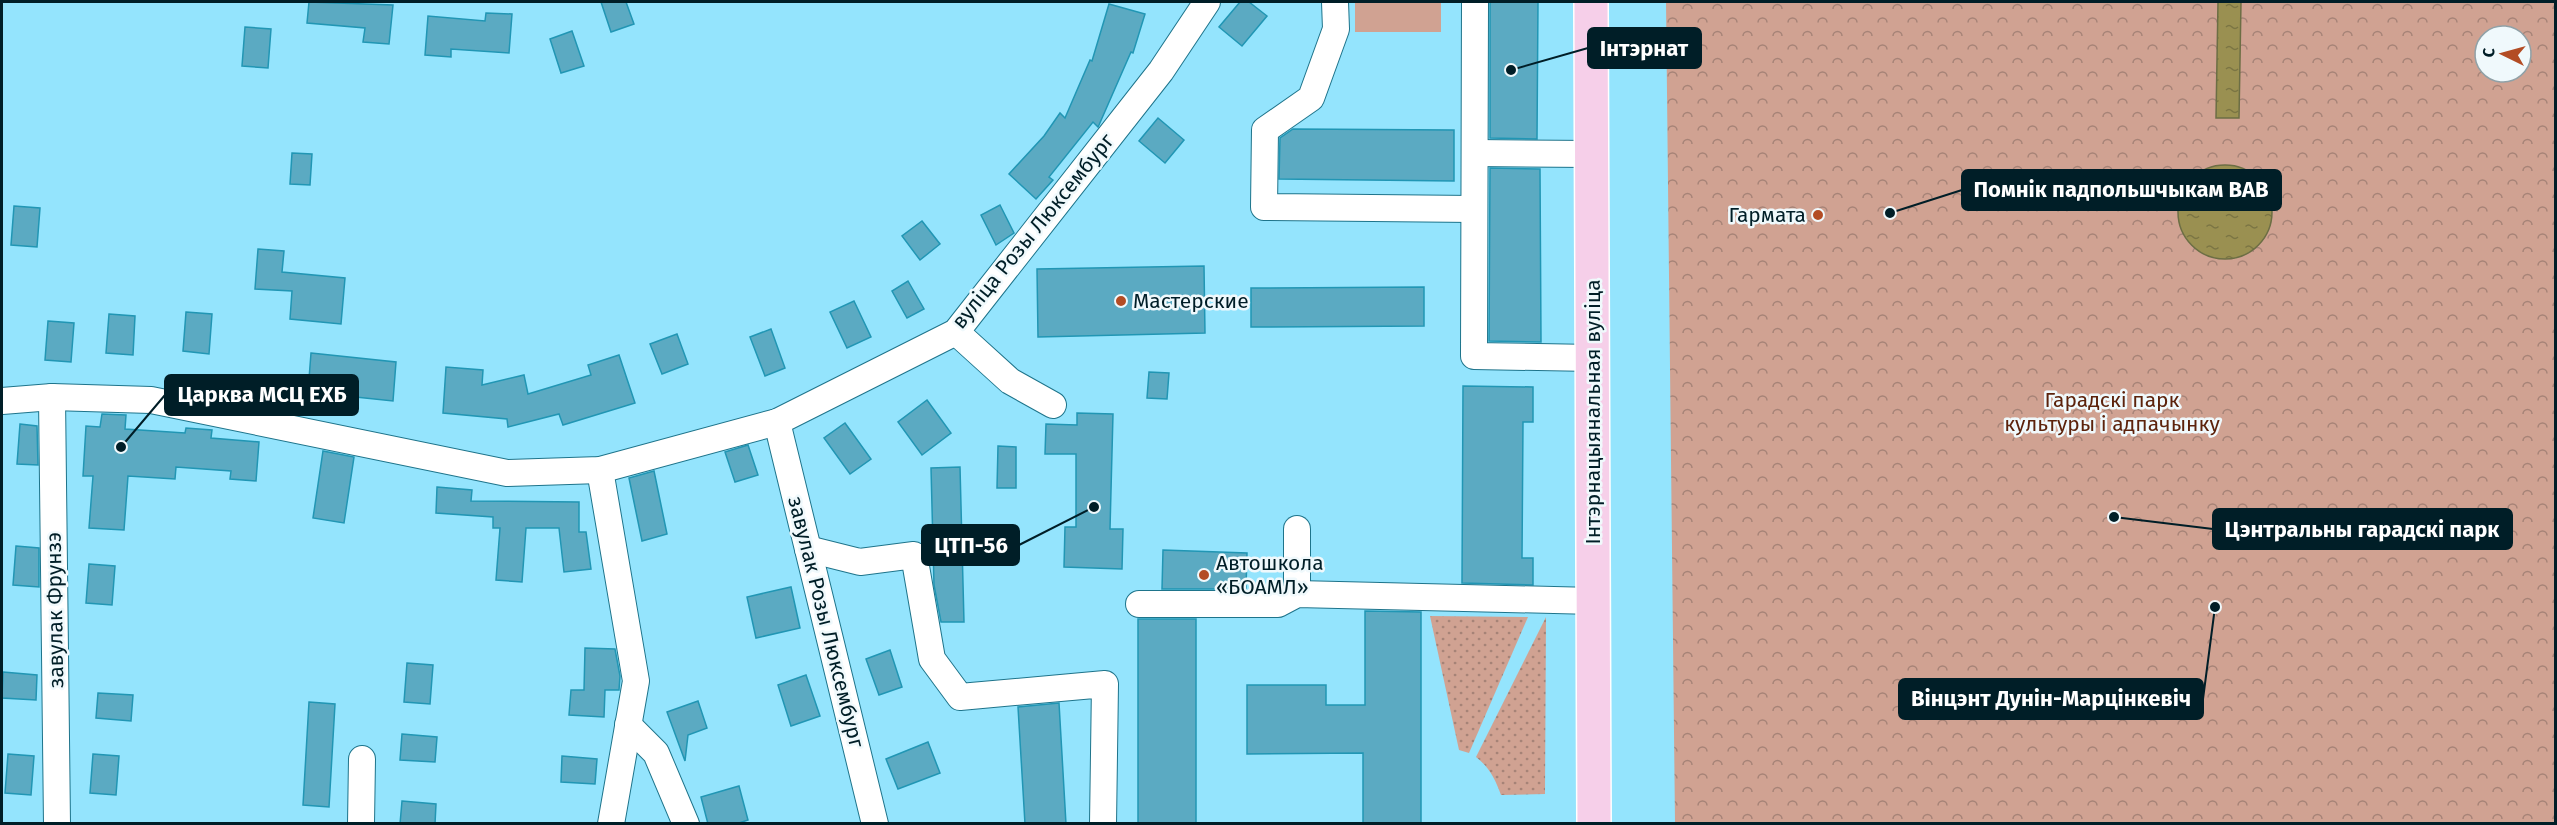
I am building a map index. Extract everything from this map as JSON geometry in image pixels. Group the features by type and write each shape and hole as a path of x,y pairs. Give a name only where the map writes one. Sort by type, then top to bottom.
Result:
{"main road":[{"name":"Інтэрнацыянальная вуліца","path":"1591,2 1594,824"}],"street":[{"name":"вуліца Розы Люксембург","path":"2,401 52,397 151,400 507,473 600,470 777,422 956,332 1161,71 1207,2"},
{"path":"1335,2 1336,29 1311,98 1265,130 1264,207 1474,209"},
{"path":"1475,2 1474,356 1593,358"},
{"path":"1475,153 1591,153"},
{"path":"956,332 1010,381 1053,405"},
{"name":"завулак Фрунзэ","path":"52,397 57,824"},
{"name":"завулак Розы Люксембург","path":"777,422 875,824"},
{"path":"600,470 636,681 611,824"},
{"path":"1297,529 1297,594"},
{"path":"808,549 860,562 914,555 932,659 960,697 1105,684 1103,824"},
{"path":"1139,604 1278,604 1297,594 1594,601"},
{"path":"628,725 656,753 686,824"},
{"path":"361,824 362,759"}],"green space":[{"path":"1355,2 1441,2 1441,32 1355,32"},
{"name":"Гарадскі парк культуры і адпачынку","path":"1666,2 2555,2 2555,823 1675,823"},
{"path":"1430,616 1528,617 1469,753 1459,750"},
{"path":"1546,617 1545,794 1501,795 1492,774 1476,757"}],"water":[{"path":"2218,2 2241,2 2239,118 2216,118"},
{"path":"2225,165 2243,168 2258,179 2269,194 2272,212 2269,230 2258,245 2243,256 2225,259 2207,256 2192,245 2181,230 2178,212 2181,194 2192,179 2207,168"}],"building":[{"path":"309,2 393,5 389,44 363,42 365,28 307,23"},
{"path":"601,2 626,2 634,24 611,32"},
{"path":"1240,2 1249,2 1267,16 1242,46 1219,27"},
{"path":"1490,2 1538,2 1537,139 1490,138"},
{"path":"1109,4 1145,14 1133,53 1131,52 1098,127 1093,122 1049,177 1053,180 1036,199 1009,174 1044,136 1060,113 1065,118 1090,60 1092,61"},
{"path":"486,13 512,14 509,53 451,49 451,57 425,55 428,16 485,21"},
{"path":"245,27 271,29 268,68 242,66"},
{"path":"572,31 584,66 561,73 550,39"},
{"path":"1158,118 1184,140 1165,163 1139,141"},
{"path":"1293,129 1454,130 1454,181 1279,179 1280,138"},
{"path":"292,153 312,154 310,185 290,184"},
{"path":"1490,168 1540,169 1541,342 1489,341"},
{"path":"1000,205 1014,233 996,245 981,215"},
{"path":"14,206 40,208 37,247 11,245"},
{"path":"922,221 940,244 920,260 902,236"},
{"path":"258,249 284,251 282,272 345,278 341,324 290,319 292,291 255,289"},
{"name":"Мастерские","path":"1204,266 1205,333 1038,337 1037,269"},
{"path":"908,281 924,309 907,318 892,291"},
{"path":"1424,287 1424,326 1251,327 1251,288"},
{"path":"854,301 871,337 847,348 830,312"},
{"path":"186,312 212,314 209,354 183,351"},
{"path":"109,314 135,316 133,355 106,353"},
{"path":"48,321 74,323 71,362 45,360"},
{"path":"771,329 785,368 765,376 750,337"},
{"path":"677,334 688,364 662,374 650,344"},
{"path":"311,353 396,362 393,401 308,392"},
{"path":"619,355 635,403 563,425 559,414 508,427 507,419 443,413 446,367 483,370 482,385 524,375 528,394 591,375 588,365"},
{"path":"1149,372 1169,373 1167,399 1147,398"},
{"path":"1463,386 1533,387 1533,422 1523,422 1522,558 1533,558 1533,585 1462,583"},
{"path":"927,400 951,433 922,455 898,422"},
{"path":"1077,413 1113,414 1110,529 1123,529 1122,569 1064,567 1065,527 1076,527 1076,454 1045,454 1046,424 1077,425"},
{"path":"102,414 126,415 125,429 185,433 186,428 212,430 211,438 259,442 256,481 230,479 231,471 176,467 175,479 128,476 124,530 89,528 93,476 83,476 86,426 100,427"},
{"path":"845,423 871,459 850,474 824,438"},
{"path":"20,424 37,426 38,465 17,464"},
{"path":"748,445 758,475 735,482 725,452"},
{"path":"998,446 1016,447 1016,488 997,488"},
{"path":"323,451 354,457 344,523 313,518"},
{"path":"960,467 964,622 941,622 934,585 931,468"},
{"path":"654,471 667,534 642,541 629,478"},
{"path":"437,487 472,490 471,501 579,502 579,532 586,532 591,569 564,572 559,528 526,528 522,582 496,580 500,528 493,528 493,517 436,513"},
{"path":"16,546 39,548 39,587 13,585"},
{"name":"Автошкола «БОАМЛ»","path":"1163,550 1247,553 1246,589 1162,589"},
{"path":"89,564 115,566 112,605 86,603"},
{"path":"791,587 800,628 756,638 747,597"},
{"path":"1365,611 1421,612 1421,824 1363,824 1363,753 1247,754 1247,685 1326,685 1326,705 1365,705"},
{"path":"1138,619 1196,619 1196,824 1138,824"},
{"path":"585,648 615,649 620,676 619,690 605,690 604,717 569,715 571,690 584,690"},
{"path":"890,650 902,687 879,695 866,659"},
{"path":"407,663 433,665 430,704 404,702"},
{"path":"3,672 37,675 36,700 2,698"},
{"path":"806,675 820,716 791,726 778,685"},
{"path":"98,693 133,695 131,721 96,718"},
{"path":"698,701 707,728 688,735 685,761 667,712"},
{"path":"309,702 335,704 329,807 303,805"},
{"path":"1059,703 1066,824 1025,824 1018,707"},
{"path":"402,734 437,737 435,762 400,760"},
{"path":"928,742 940,773 898,789 886,759"},
{"path":"8,754 34,756 31,795 5,793"},
{"path":"93,754 119,756 116,795 90,793"},
{"path":"562,756 597,759 595,784 561,782"},
{"path":"739,786 748,820 736,824 708,824 701,797"},
{"path":"402,801 436,804 435,824 400,824"}],"place":[{"name":"Інтэрнат","path":"1511,70"},
{"name":"Помнік падпольшчыкам ВАВ","path":"1890,213"},
{"name":"Гармата","path":"1818,215"},
{"name":"Мастерские","path":"1121,301"},
{"name":"Царква МСЦ ЕХБ","path":"121,447"},
{"name":"ЦТП-56","path":"1094,507"},
{"name":"Цэнтральны гарадскі парк","path":"2114,517"},
{"name":"Автошкола «БОАМЛ»","path":"1204,575"},
{"name":"Вінцэнт Дунін-Марцінкевіч","path":"2215,607"}]}
